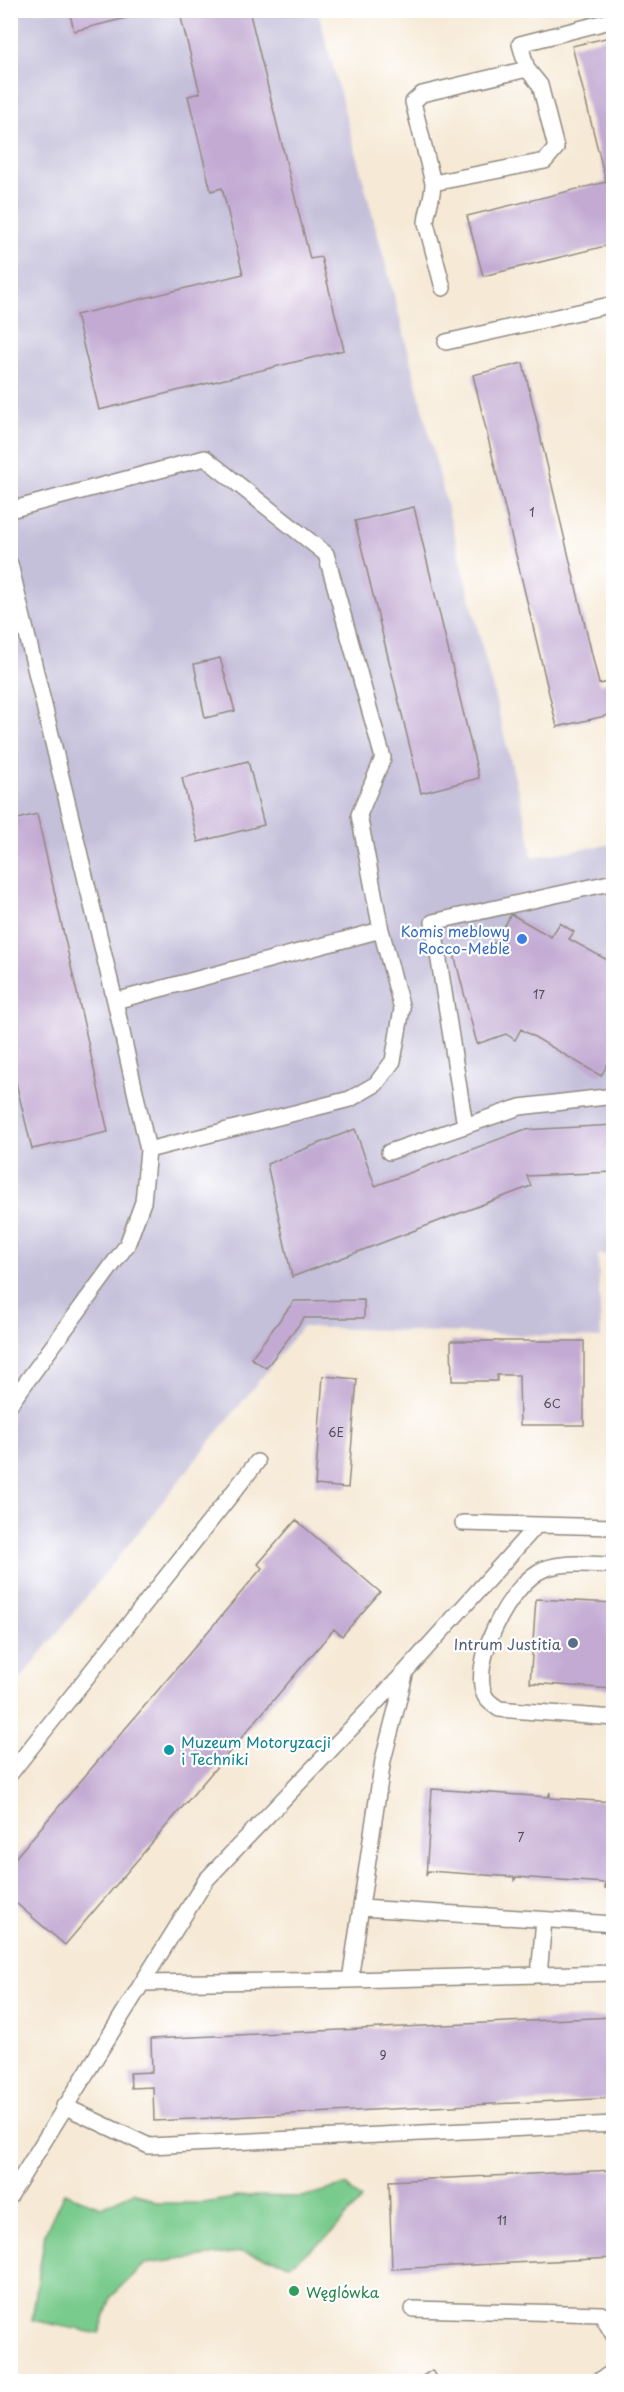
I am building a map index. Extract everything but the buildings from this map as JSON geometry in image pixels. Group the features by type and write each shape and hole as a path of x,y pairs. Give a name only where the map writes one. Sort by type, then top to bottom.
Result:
{"lane":[{"path":"433,183 546,161 551,157 556,148 540,85 527,69 520,44 614,20"},
{"path":"443,288 426,223 433,196 433,183 413,109 416,97 527,69"},
{"path":"446,342 614,303"},
{"path":"10,510 205,458 326,554 382,758 359,815 381,930 402,1009 393,1061 376,1084 350,1099 148,1150"},
{"path":"10,564 116,1001 148,1150 143,1202 127,1245 10,1404"},
{"path":"465,1126 433,922 614,882"},
{"path":"116,1001 381,930"},
{"path":"389,1152 520,1107 614,1096"},
{"path":"10,1774 257,1462"},
{"path":"463,1523 614,1527"},
{"path":"10,2196 16,2177 64,2106 206,1880 405,1672 537,1525"},
{"path":"614,1565 572,1564 543,1569 519,1588 487,1643 483,1662 484,1694 489,1702 499,1708 614,1718"},
{"path":"350,1980 383,1760 405,1672"},
{"path":"362,1908 614,1924"},
{"path":"539,1975 544,1920"},
{"path":"142,1983 350,1980 614,1972"},
{"path":"64,2106 149,2146 614,2124"},
{"path":"413,2309 601,2314 614,2336"},
{"path":"597,2382 614,2371"}],"shaded area":[{"path":"11,11 318,11 400,318 529,834 532,857 613,844 614,1255 598,1255 601,1338 302,1327 11,1691"}],"green space":[{"path":"346,2185 361,2200 332,2233 291,2264 241,2252 145,2264 111,2297 99,2334 32,2320 45,2233 64,2193 101,2207 134,2192 158,2203 204,2203 244,2196 302,2197"}],"place":[{"name":"Komis meblowy Rocco-Meble","path":"522,939"},
{"name":"Intrum Justitia","path":"573,1643"},
{"name":"Muzeum Motoryzacji i Techniki","path":"169,1750"},
{"name":"Węglówka","path":"294,2291"}]}
